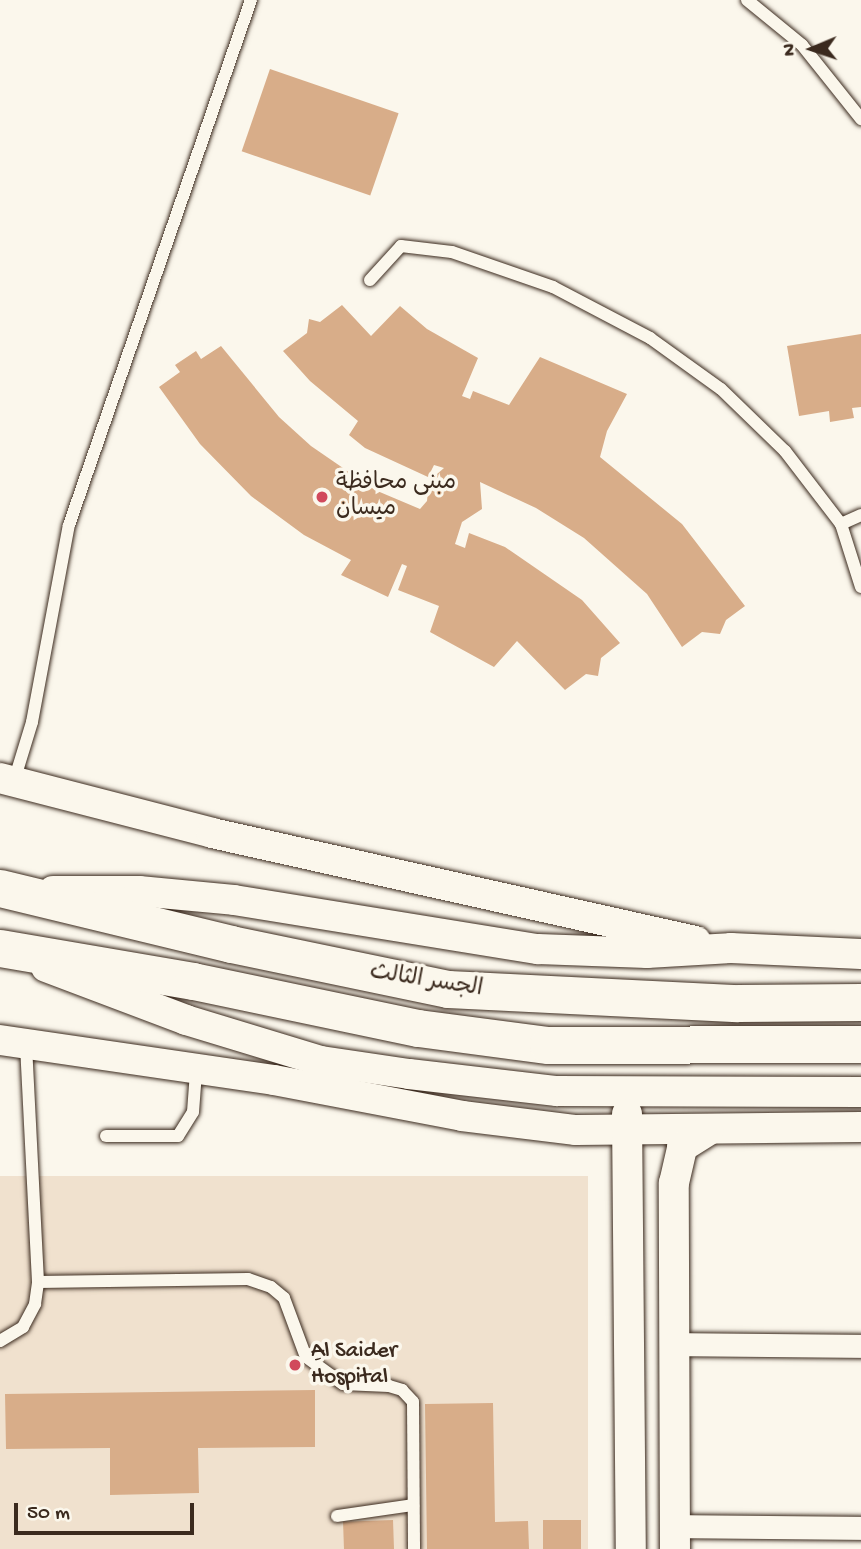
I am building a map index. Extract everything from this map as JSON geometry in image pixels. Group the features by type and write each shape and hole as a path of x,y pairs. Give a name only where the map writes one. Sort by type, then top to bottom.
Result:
{"main road":[{"name":"الجسر الثالث","path":"0,887 231,944 448,989 738,1003 861,1002"},
{"name":"الجسر الثالث","path":"0,950 193,981 418,1028 548,1045 861,1044"}],"street":[{"path":"7,780 212,833 730,948"},
{"path":"0,887 184,894 526,948 605,953 730,948 861,954"},
{"path":"0,950 186,1020 321,1061 585,1092 861,1092"},
{"path":"13,1043 196,1072 274,1080 523,1125 630,1132 861,1127"},
{"path":"585,1092 621,1106 630,1132 628,1187 631,1549"},
{"path":"816,1092 820,1127"},
{"path":"708,1131 682,1147 674,1183 675,1538 861,1528"},
{"path":"628,1187 636,1161 651,1153 668,1161 674,1183"},
{"path":"674,1344 861,1346"}],"lane":[{"path":"7,780 32,722 69,525 251,0"},
{"path":"747,0 802,45 861,120"},
{"path":"370,280 401,246 452,252 553,287 650,338 721,389 785,451 841,524 861,587"},
{"path":"841,524 861,515"},
{"path":"0,1340 23,1327 35,1304 37,1282 13,1043"},
{"path":"106,1136 178,1136 193,1112 196,1072"},
{"path":"37,1282 248,1279 271,1287 284,1298 306,1357 343,1384 389,1386 402,1390 413,1402 414,1549"},
{"path":"337,1516 413,1505"}],"shaded area":[{"name":"ِAl Saider Hospital","path":"0,1176 588,1176 588,1549 0,1549"}],"building":[{"path":"270,69 399,113 370,196 242,151"},
{"name":"مبنى محافظة ميسان","path":"342,305 371,336 400,306 427,329 478,358 462,396 470,399 473,391 509,405 540,357 627,394 607,431 600,457 682,524 745,606 726,620 720,634 702,632 682,647 647,594 584,538 536,508 480,482 482,509 462,522 455,544 465,548 469,533 505,547 582,600 620,643 601,658 598,676 586,674 565,690 517,641 494,667 430,632 439,606 398,590 407,566 402,564 388,597 341,575 351,560 304,535 251,496 200,444 159,387 180,372 175,365 196,351 201,359 221,346 279,417 311,446 375,490 420,509 427,501 429,481 444,468 434,465 428,477 365,448 349,435 358,421 310,381 283,351 307,333 309,319 320,322"},
{"path":"861,334 861,407 852,408 854,418 830,422 829,411 799,416 787,346"},
{"path":"315,1390 315,1447 198,1448 199,1493 110,1495 110,1448 6,1449 5,1394"},
{"path":"493,1403 495,1522 528,1521 529,1549 427,1549 425,1404"},
{"path":"393,1520 394,1549 344,1549 343,1522"},
{"path":"543,1520 581,1520 581,1549 543,1549"}],"place":[{"name":"مبنى محافظة ميسان","path":"322,497"},
{"name":"ِAl Saider Hospital","path":"295,1365"}]}
